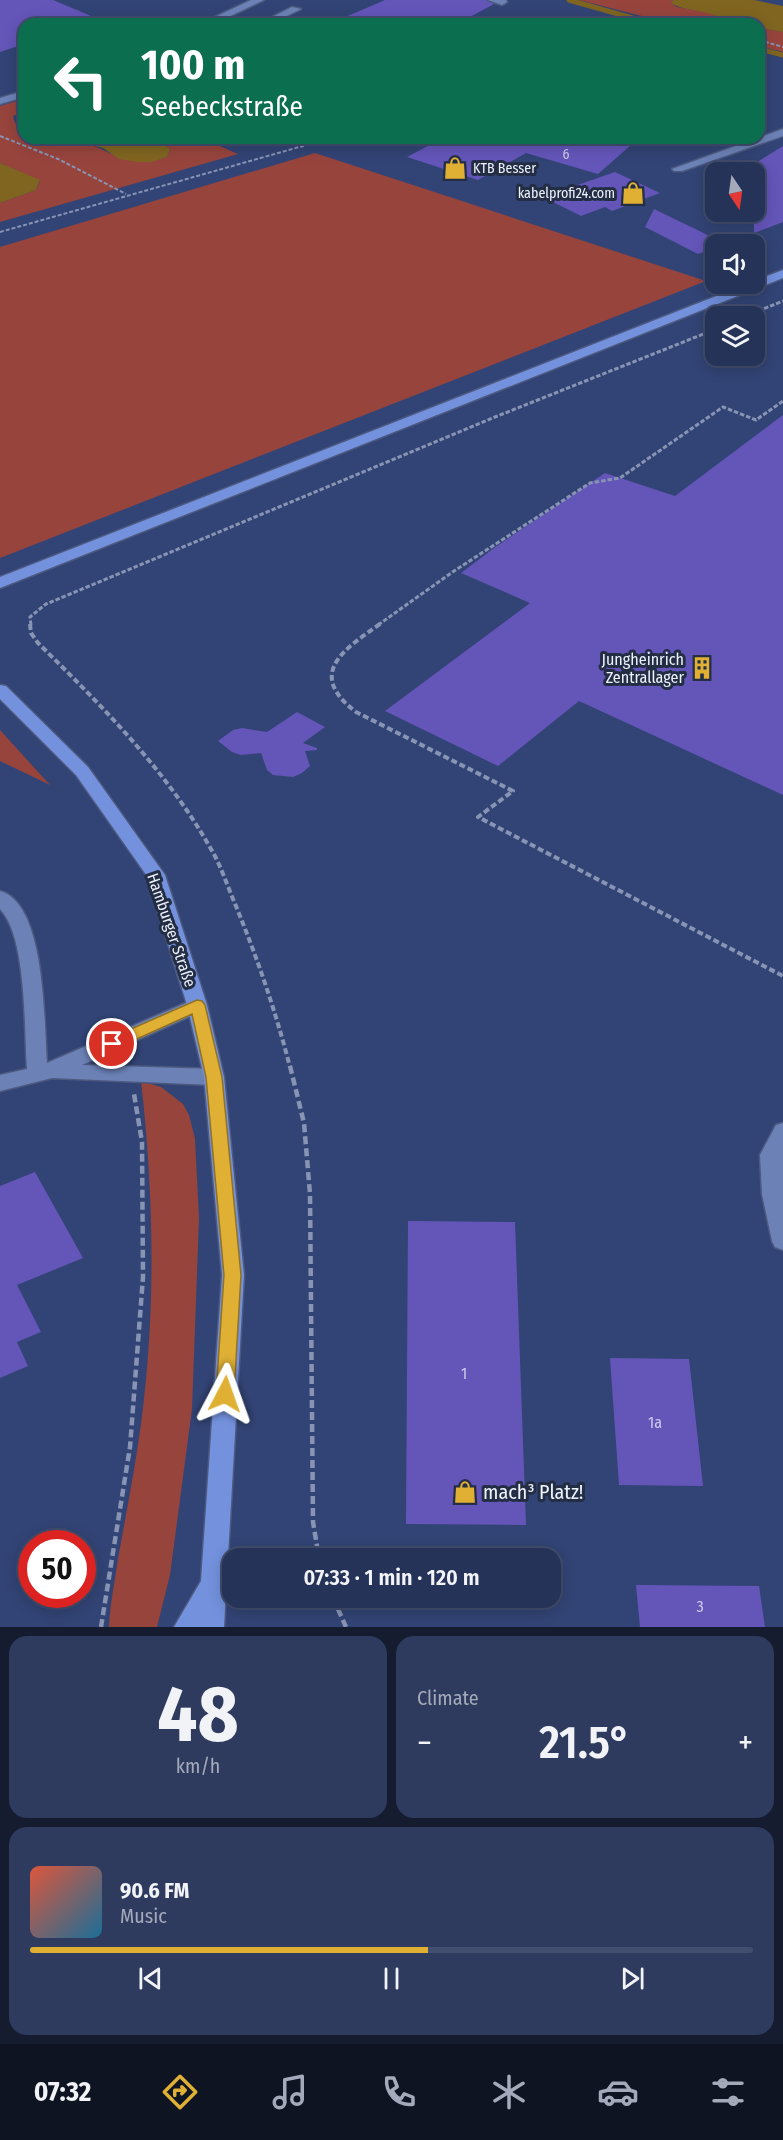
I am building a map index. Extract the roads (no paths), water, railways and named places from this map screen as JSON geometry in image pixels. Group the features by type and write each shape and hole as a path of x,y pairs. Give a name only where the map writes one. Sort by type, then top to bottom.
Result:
{"main road":[{"path":"0,583 783,274"},
{"name":"Hamburger Straße","path":"0,690 81,771 156,875 197,1005 214,1077 233,1275 211,1627"},
{"name":"Hamburger Straße","path":"187,1627 214,1583"}],"street":[{"path":"218,18 259,0"},
{"path":"276,18 296,9"},
{"path":"0,101 18,96"},
{"path":"765,139 783,132"},
{"path":"678,170 750,144"},
{"path":"0,897 18,915 28,949 44,1073"},
{"path":"0,1083 44,1073 197,1005"},
{"path":"44,1073 214,1077"},
{"path":"783,1131 771,1155 773,1194 783,1241"}],"waterway":[{"path":"569,0 632,18"},
{"path":"765,50 783,55"}],"place":[{"name":"KTB Besser","path":"455,168"},
{"name":"kabelprofi24.com","path":"633,193"},
{"name":"Jungheinrich Zentrallager","path":"702,668"},
{"name":"mach³ Platz!","path":"465,1492"}]}
